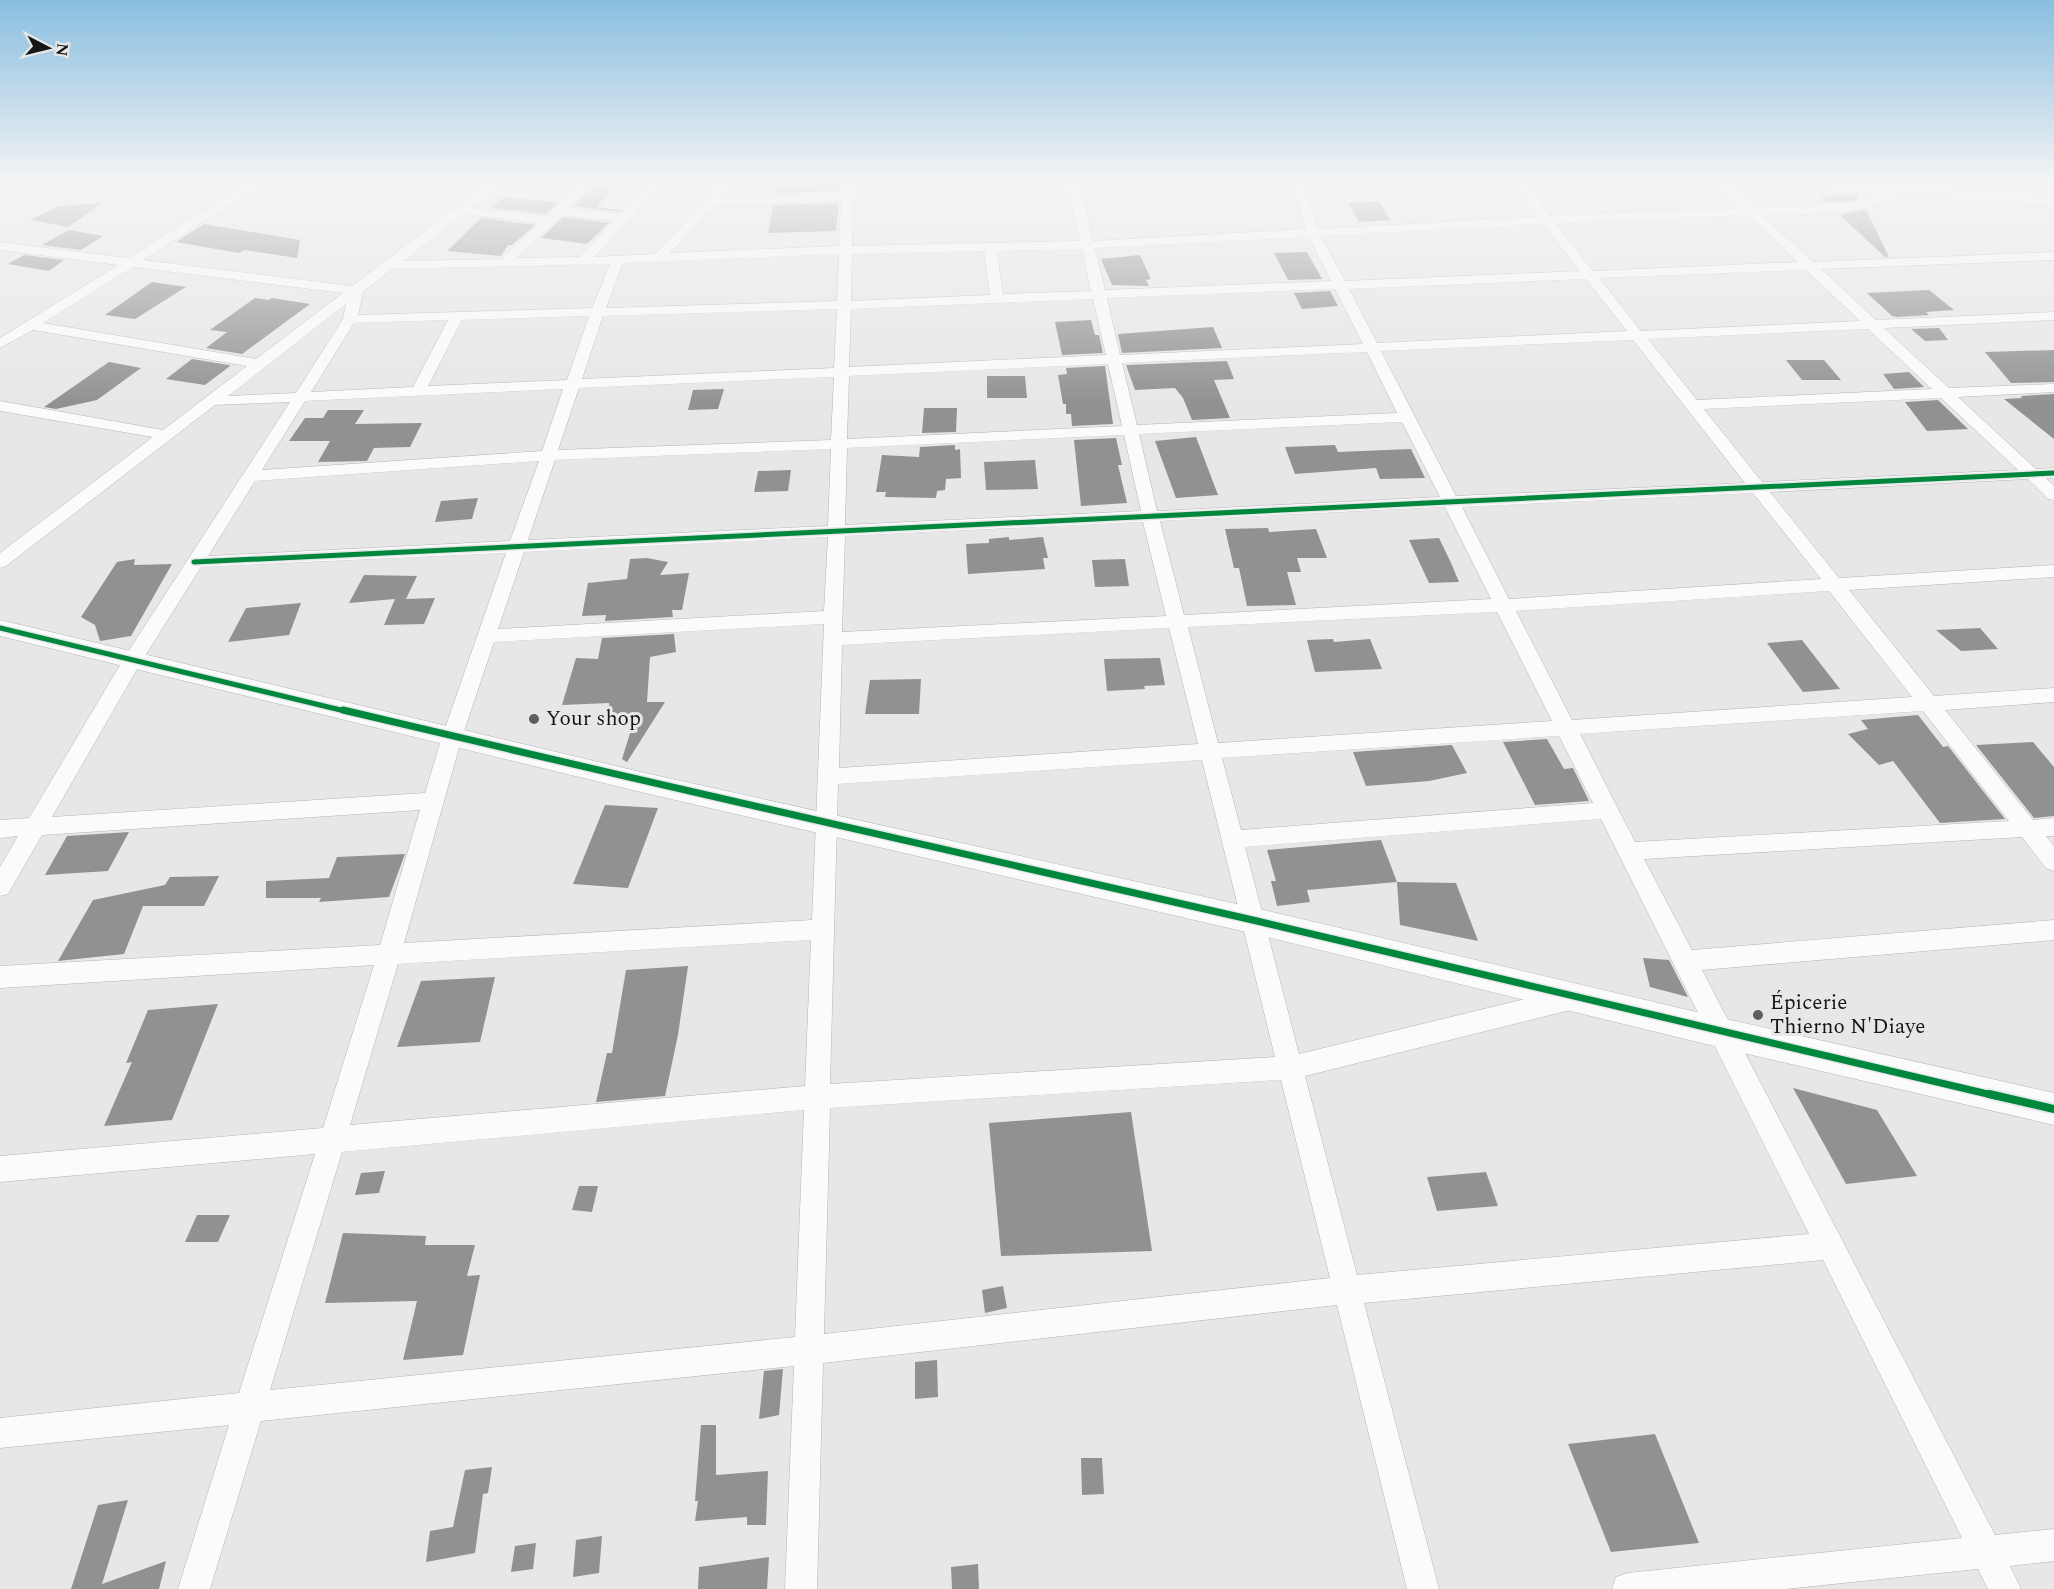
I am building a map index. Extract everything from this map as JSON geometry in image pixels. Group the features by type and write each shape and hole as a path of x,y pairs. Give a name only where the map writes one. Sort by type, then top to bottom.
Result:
{"street":[{"path":"65,255 356,291"},
{"path":"0,344 141,255"},
{"path":"0,562 401,255"},
{"path":"505,262 512,255"},
{"path":"583,261 589,255"},
{"path":"388,265 583,261 709,255"},
{"path":"801,1589 846,255"},
{"path":"991,255 997,298"},
{"path":"1090,255 1150,516 1212,751 1423,1589"},
{"path":"1325,255 2005,1589"},
{"path":"1575,255 2054,862"},
{"path":"1800,255 2054,495"},
{"path":"350,319 456,318 844,305 1809,264 2054,256"},
{"path":"194,1589 389,955 452,737 597,313 618,259"},
{"path":"0,887 133,660 350,319 356,291"},
{"path":"210,401 2054,316"},
{"path":"418,392 456,318"},
{"path":"31,325 259,364"},
{"path":"1692,405 2054,388"},
{"path":"0,406 166,435"},
{"path":"250,476 549,455 839,444 1408,417"},
{"path":"194,562 2054,473"},
{"path":"832,639 1505,605 2054,571"},
{"path":"487,636 833,617"},
{"path":"0,628 826,825 1255,921 1722,1033 2054,1109"},
{"path":"827,777 2054,695"},
{"path":"0,829 434,801"},
{"path":"1234,839 1609,810"},
{"path":"1630,850 2054,827"},
{"path":"0,977 823,929"},
{"path":"1686,961 2054,930"},
{"path":"0,1169 818,1097 1292,1068 1575,998"},
{"path":"0,1432 809,1350 1347,1290 1829,1246"},
{"path":"1628,1589 2054,1545"}],"building":[{"path":"24,255 64,260 49,271 8,264"},
{"path":"278,255 297,255 297,258"},
{"path":"1140,255 1151,279 1146,280 1149,286 1112,285 1101,259"},
{"path":"1275,255 1309,255 1322,279 1288,280"},
{"path":"152,282 186,287 135,319 105,315"},
{"path":"1929,290 1954,310 1926,312 1929,315 1897,317 1892,316 1867,293"},
{"path":"1330,291 1338,306 1302,309 1294,293"},
{"path":"255,298 269,300 272,298 310,304 242,354 206,348 227,332 210,330"},
{"path":"1091,320 1095,335 1099,335 1103,353 1062,355 1055,322"},
{"path":"1213,327 1222,348 1122,353 1118,334"},
{"path":"1939,328 1948,340 1925,341 1911,329"},
{"path":"2054,350 2054,382 2011,383 1985,352"},
{"path":"192,359 230,366 205,385 166,379"},
{"path":"1786,360 1824,360 1841,380 1802,380"},
{"path":"1227,361 1234,379 1214,380 1230,418 1192,420 1183,398 1175,388 1135,390 1126,365"},
{"path":"109,362 141,368 97,400 56,409 44,407"},
{"path":"1105,366 1113,424 1072,426 1071,414 1066,414 1066,404 1063,404 1058,375 1067,374 1066,368"},
{"path":"1909,372 1924,387 1894,389 1883,374"},
{"path":"987,376 1025,376 1027,398 987,398"},
{"path":"724,389 718,409 688,410 693,390"},
{"path":"2054,394 2054,439 2004,399 2022,398 2021,396"},
{"path":"1938,400 1968,429 1927,431 1905,402"},
{"path":"924,408 957,408 956,432 922,433"},
{"path":"328,410 364,410 355,424 422,423 410,447 374,448 367,461 318,462 330,441 289,441 305,418 323,418"},
{"path":"1196,437 1218,495 1176,498 1155,441"},
{"path":"1116,438 1122,465 1118,465 1127,503 1081,506 1074,440"},
{"path":"955,445 955,450 960,449 961,478 946,479 945,490 937,491 936,498 885,497 886,492 876,492 882,455 919,457 920,447"},
{"path":"1335,445 1338,452 1411,449 1425,478 1380,479 1376,468 1295,474 1285,447"},
{"path":"1035,460 1038,489 986,490 984,462"},
{"path":"791,470 788,491 754,492 758,471"},
{"path":"478,498 472,519 435,522 441,501"},
{"path":"1268,528 1269,532 1316,529 1327,558 1297,558 1301,572 1287,572 1296,605 1247,606 1239,568 1234,568 1225,529"},
{"path":"1009,537 1009,540 1043,537 1048,558 1043,558 1045,569 968,574 966,544 989,543 989,539"},
{"path":"1439,538 1459,582 1429,583 1409,540"},
{"path":"647,558 668,562 660,575 689,573 682,610 672,610 673,617 605,621 606,615 582,616 588,583 627,579 630,559"},
{"path":"135,559 134,565 172,564 131,636 100,641 95,625 81,617 117,562"},
{"path":"1125,559 1129,586 1095,587 1092,560"},
{"path":"364,575 417,576 406,599 435,598 424,624 384,625 395,599 349,603"},
{"path":"301,603 289,635 228,642 246,608"},
{"path":"1980,628 1998,649 1961,651 1936,630"},
{"path":"674,634 676,652 650,657 647,702 665,702 627,762 622,759 635,717 611,721 609,703 562,705 576,658 598,659 602,638"},
{"path":"1333,639 1334,642 1370,639 1382,669 1315,672 1307,640"},
{"path":"1802,640 1840,689 1803,692 1767,643"},
{"path":"1160,658 1165,685 1144,686 1145,689 1107,691 1104,659"},
{"path":"921,679 919,714 865,714 870,680"},
{"path":"1918,715 1943,747 1948,746 2005,819 1940,823 1893,761 1879,765 1848,734 1868,729 1861,720"},
{"path":"1547,739 1564,769 1573,768 1589,801 1535,805 1503,742"},
{"path":"2033,742 2054,767 2054,816 2034,818 1976,745"},
{"path":"1452,745 1467,773 1429,781 1366,786 1353,752"},
{"path":"605,805 658,808 628,888 573,884"},
{"path":"129,832 108,871 45,875 67,836"},
{"path":"1381,840 1397,882 1307,890 1310,902 1277,906 1271,881 1276,881 1267,850"},
{"path":"405,854 389,897 319,902 321,898 266,898 266,881 329,878 337,857"},
{"path":"219,876 204,906 143,906 124,954 58,961 93,900 165,885 170,877"},
{"path":"1397,882 1456,883 1478,941 1400,925"},
{"path":"1643,958 1669,960 1688,997 1650,987"},
{"path":"688,966 678,1035 665,1096 596,1102 607,1053 612,1053 626,970"},
{"path":"495,977 480,1042 397,1047 421,981"},
{"path":"218,1004 172,1120 104,1126 132,1062 126,1063 148,1010"},
{"path":"1793,1088 1877,1110 1917,1176 1846,1184"},
{"path":"1131,1112 1152,1251 1001,1256 989,1123"},
{"path":"385,1171 379,1193 355,1195 361,1173"},
{"path":"1486,1172 1498,1206 1437,1211 1427,1177"},
{"path":"579,1186 598,1186 592,1212 572,1210"},
{"path":"197,1215 230,1215 218,1242 185,1242"},
{"path":"343,1233 426,1236 425,1245 475,1245 467,1276 480,1275 463,1355 403,1360 417,1301 325,1303"},
{"path":"1003,1286 1007,1308 985,1313 982,1290"},
{"path":"937,1360 938,1397 915,1399 915,1362"},
{"path":"783,1369 779,1415 759,1419 764,1371"},
{"path":"701,1425 716,1425 716,1475 768,1471 766,1525 747,1525 747,1517 695,1521"},
{"path":"1655,1434 1699,1543 1611,1552 1568,1444"},
{"path":"1081,1458 1102,1458 1104,1494 1082,1495"},
{"path":"492,1467 488,1493 483,1494 475,1553 426,1562 430,1531 453,1527 465,1470"},
{"path":"128,1500 102,1584 166,1561 159,1589 71,1589 98,1505"},
{"path":"602,1536 599,1573 573,1577 576,1540"},
{"path":"536,1543 533,1569 511,1572 515,1546"},
{"path":"769,1557 767,1589 698,1589 699,1567"},
{"path":"978,1564 979,1589 952,1589 951,1567"}],"cycle path":[{"path":"194,562 2054,473"},
{"path":"0,628 645,783 1255,921 1722,1033 2054,1109"}],"place":[{"name":"Your shop","path":"534,719"},
{"name":"Épicerie Thierno N'Diaye","path":"1758,1015"}]}
